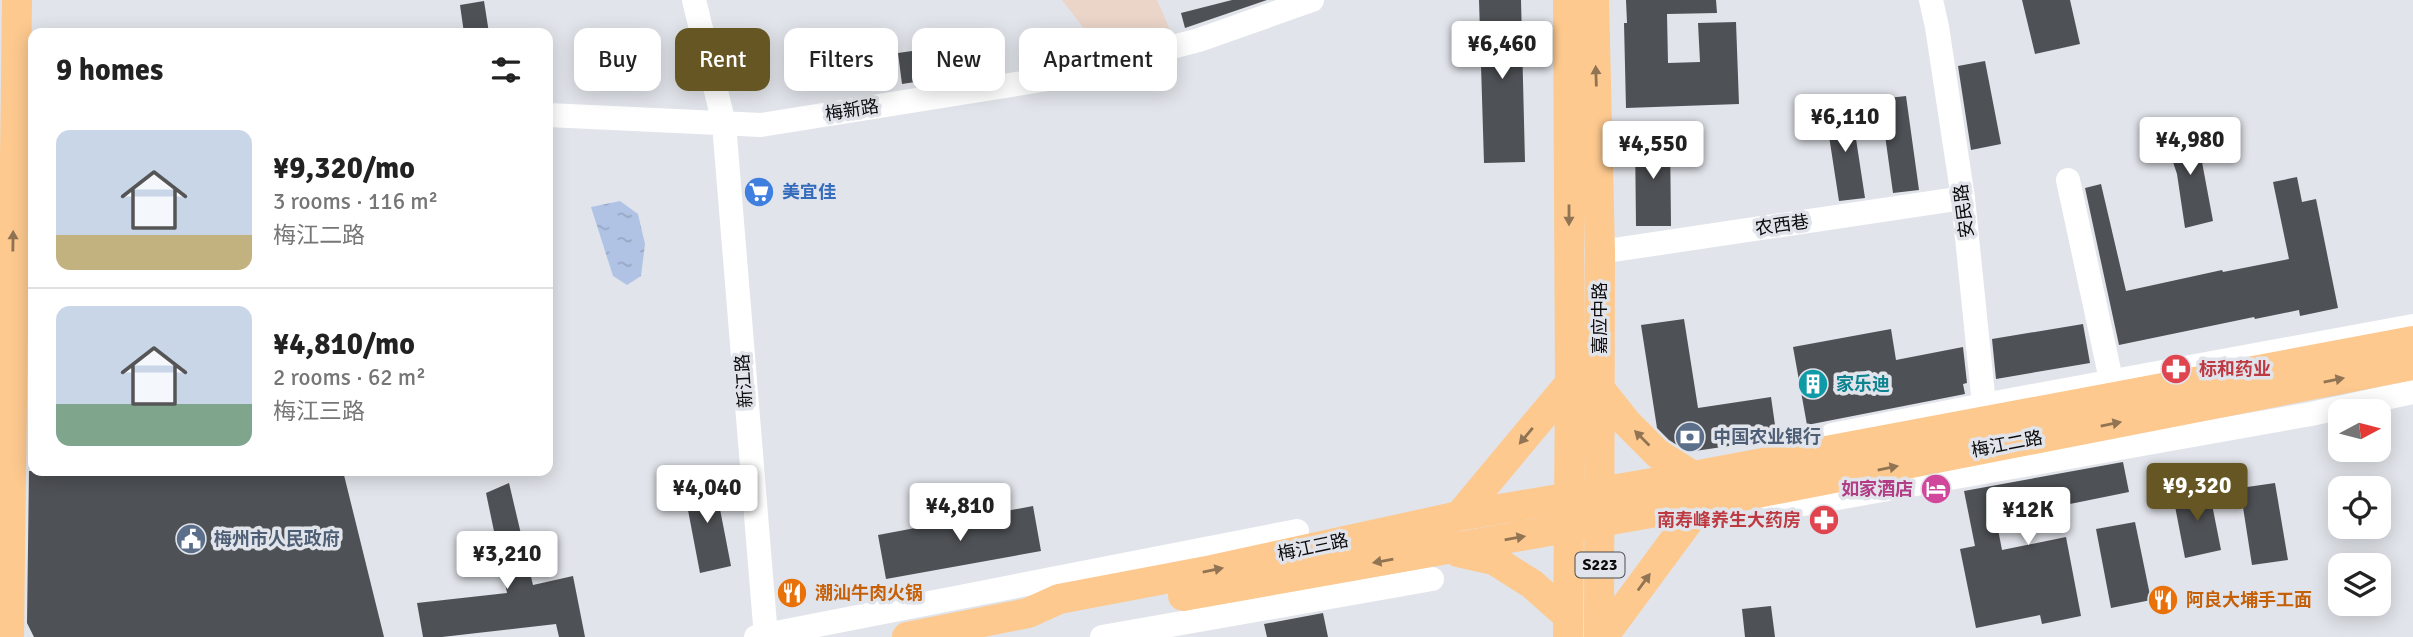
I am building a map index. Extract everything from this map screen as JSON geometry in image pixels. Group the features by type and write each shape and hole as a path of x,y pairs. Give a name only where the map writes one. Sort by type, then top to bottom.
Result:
{"main road":[{"path":"9,637 17,0"},
{"name":"嘉应中路","path":"1568,0 1568,626"},
{"name":"嘉应中路","path":"1594,0 1600,252 1601,637"},
{"name":"梅江二路","path":"1600,492 1773,461 1980,414 2413,341"},
{"name":"梅江二路","path":"1600,523 2413,365"},
{"path":"1460,516 1570,383"},
{"path":"1600,389 1627,423 1658,454 1693,476"},
{"name":"梅江三路","path":"907,637 1028,613 1059,599 1212,570 1460,516 1600,492"},
{"path":"1601,637 1701,504"},
{"name":"梅江三路","path":"1028,613 1061,618 1600,523"},
{"path":"1448,550 1494,560 1532,584 1568,626"}],"street":[{"name":"新江路","path":"694,0 724,124 766,637"},
{"name":"梅新路","path":"553,115 761,125 1054,78 1199,40 1312,0"},
{"name":"安民路","path":"1931,0 1963,198 1980,414"},
{"path":"2068,180 2110,375"},
{"name":"农西巷","path":"1600,252 1963,198"},
{"path":"1980,414 2413,326"},
{"path":"1757,493 1793,506 2311,414 2413,392"},
{"path":"755,637 1297,531"},
{"path":"1102,637 1172,631 1432,579"}],"shaded area":[{"path":"1062,0 1157,0 1169,28 1084,28"}],"water":[{"path":"620,201 638,214 645,244 641,276 627,285 613,276 591,207"}],"building":[{"path":"1232,0 1267,0 1185,28 1181,13"},
{"path":"1479,0 1521,0 1525,162 1484,163"},
{"path":"1626,0 1716,0 1717,13 1667,14 1668,63 1700,62 1698,23 1736,22 1739,104 1626,108"},
{"path":"2022,0 2070,0 2080,44 2035,54"},
{"path":"484,1 488,28 463,28 460,5"},
{"path":"912,51 912,82 902,84 898,53"},
{"path":"1985,61 2001,144 1971,150 1958,66"},
{"path":"1906,96 1919,190 1893,193 1880,99"},
{"path":"1851,106 1865,198 1839,201 1825,110"},
{"path":"2194,127 2213,221 2185,228 2177,174 2164,135"},
{"path":"1670,135 1671,226 1636,226 1635,136"},
{"path":"2297,177 2302,202 2316,199 2338,308 2300,316 2299,310 2255,319 2254,317 2119,345 2085,188 2101,184 2126,291 2222,270 2223,272 2289,259 2273,182"},
{"path":"1684,319 1698,408 1771,397 1777,439 1688,452 1669,440 1657,428 1641,325"},
{"path":"2083,324 2090,363 1996,379 1992,339"},
{"path":"1891,329 1896,360 1963,347 1967,383 1963,384 1965,394 1807,425 1793,347"},
{"path":"2123,462 2129,492 1996,519 2002,550 2066,537 2081,616 2042,624 2040,615 1976,628 1960,549 1975,546 1964,491"},
{"name":"梅州市人民政府","path":"29,476 344,476 384,637 34,637 27,623"},
{"path":"714,478 731,566 700,573 683,484"},
{"path":"509,483 533,585 573,576 585,637 559,637 556,624 423,637 417,603 507,593 486,493"},
{"path":"2275,483 2288,560 2252,565 2240,488"},
{"path":"2209,489 2221,550 2185,558 2173,496"},
{"path":"1033,506 1041,551 886,579 878,535"},
{"path":"2135,522 2151,600 2111,608 2096,529"},
{"path":"1771,606 1775,637 1745,637 1742,609"},
{"path":"1323,613 1328,637 1267,637 1264,624"}],"place":[{"name":"美宜佳","path":"759,192"},
{"name":"标和药业","path":"2176,369"},
{"name":"家乐迪","path":"1813,384"},
{"name":"中国农业银行","path":"1690,437"},
{"name":"如家酒店","path":"1936,489"},
{"name":"南寿峰养生大药房","path":"1824,520"},
{"name":"梅州市人民政府","path":"191,539"},
{"name":"潮汕牛肉火锅","path":"792,593"},
{"name":"阿良大埔手工面","path":"2163,600"}]}
